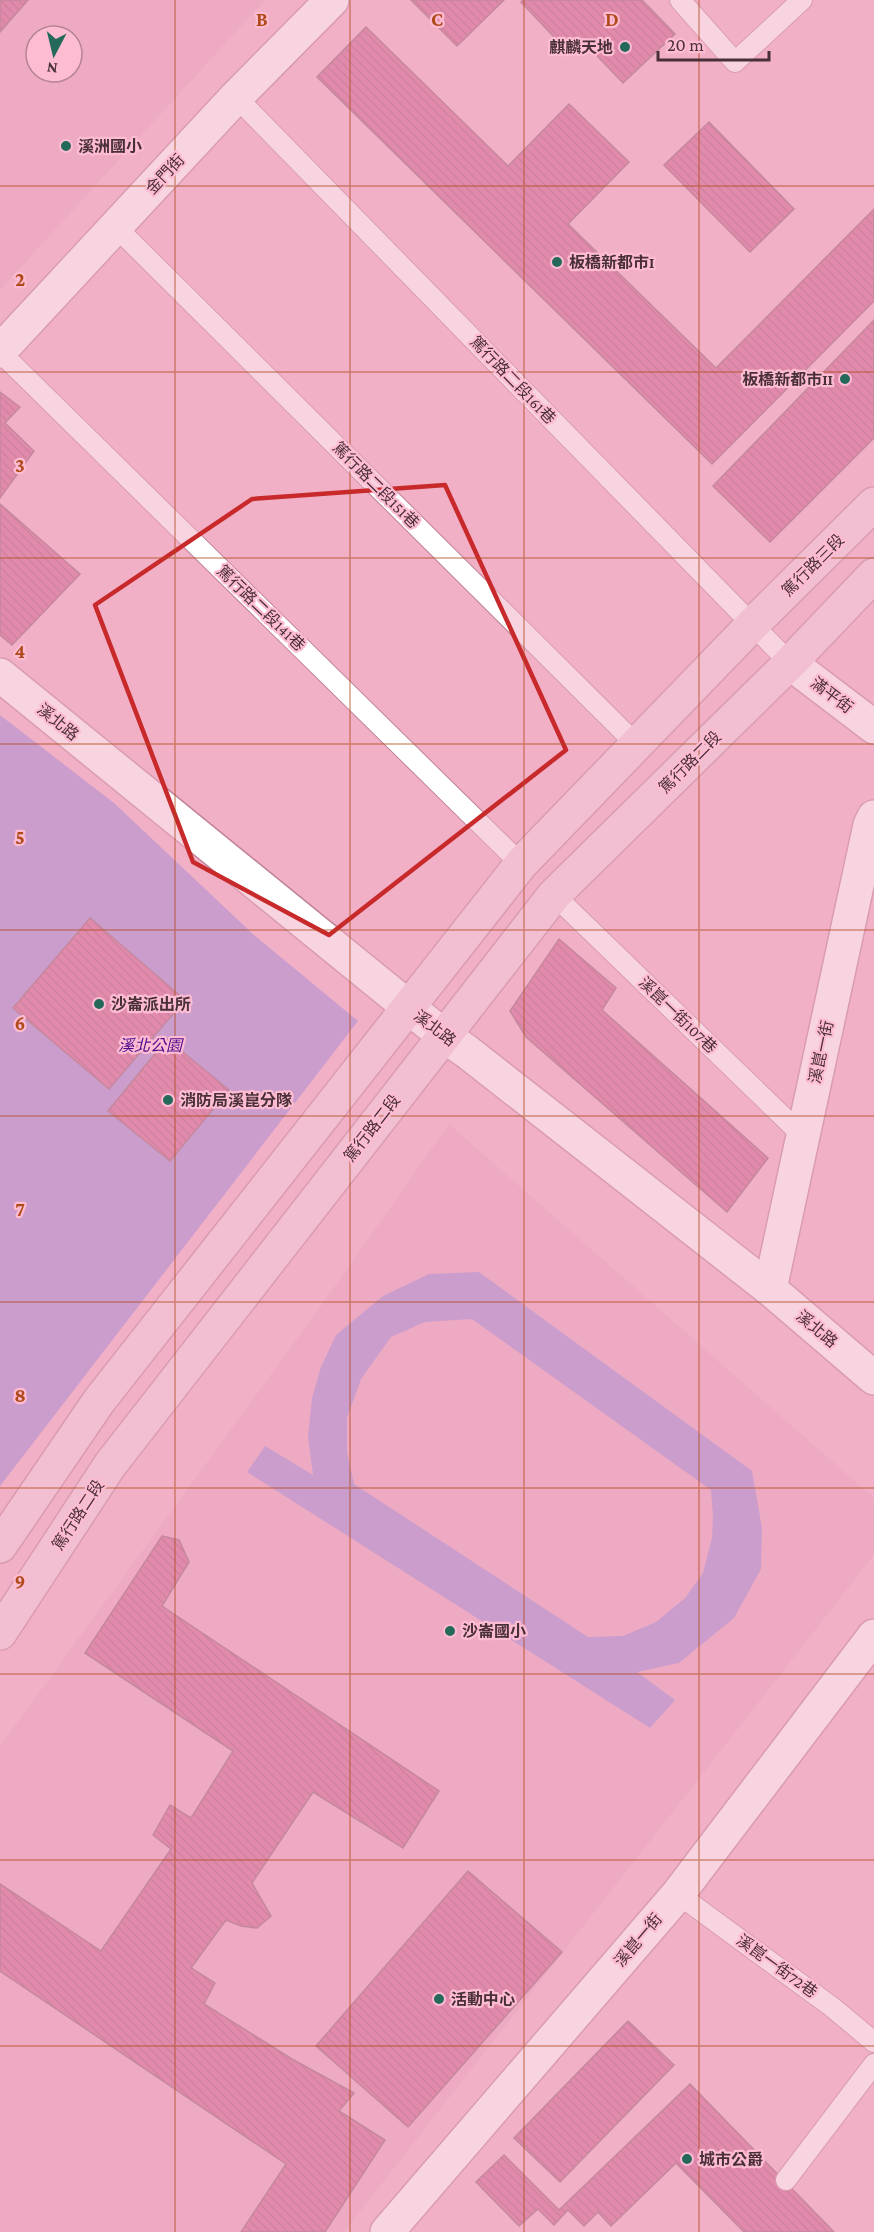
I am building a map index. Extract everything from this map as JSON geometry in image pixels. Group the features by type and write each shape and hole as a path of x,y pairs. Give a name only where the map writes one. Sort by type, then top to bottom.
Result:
{"street":[{"name":"金門街","path":"0,351 236,98 332,0"},
{"name":"篤行路三段","path":"752,625 874,504"},
{"path":"790,663 874,575"},
{"path":"0,1546 99,1401 521,864 752,625"},
{"name":"滿平街","path":"790,663 874,727"},
{"name":"篤行路二段","path":"0,1633 110,1465 554,895 790,663"},
{"name":"溪北路","path":"0,675 407,1007 770,1289 874,1377"},
{"name":"溪崑一街","path":"770,1289 870,825 874,817"},
{"name":"溪崑一街","path":"387,2232 678,1894 874,1636"}],"lane":[{"path":"681,0 735,62 802,0"},
{"name":"篤行路二段161巷","path":"236,98 790,663"},
{"name":"篤行路二段151巷","path":"116,226 636,744"},
{"name":"篤行路二段141巷","path":"0,351 521,864"},
{"name":"溪崑一街107巷","path":"554,895 803,1136"},
{"name":"溪崑一街72巷","path":"678,1894 832,2007 874,2042"},
{"path":"786,2180 874,2064"}],"highlighted area":[{"path":"445,485 566,750 329,935 193,862 95,605 252,499"}],"shaded area":[{"name":"溪洲國小","path":"0,0 265,0 0,290"},
{"name":"沙崙國小","path":"449,1124 874,1498 874,1555 344,2232 0,2232 0,1746 318,1310"}],"green space":[{"name":"溪北公園","path":"0,715 114,803 254,935 358,1021 0,1486"},
{"path":"479,1272 752,1471 762,1528 761,1569 734,1618 679,1663 637,1672 675,1700 650,1728 247,1472 265,1446 313,1475 308,1437 312,1398 321,1367 336,1335 383,1296 429,1274","holes":["472,1319 711,1490 712,1538 703,1573 685,1598 656,1622 623,1636 588,1637 354,1484 347,1452 347,1418 361,1379 391,1337 425,1322"]}],"building":[{"path":"0,0 28,0 0,32"},
{"path":"411,0 504,0 457,46"},
{"name":"麒麟天地","path":"523,0 642,0 675,34 623,83 583,41 570,54 521,2"},
{"name":"板橋新都市I","path":"366,27 508,166 569,104 629,162 568,224 716,368 874,209 874,301 712,464 317,77"},
{"path":"709,122 794,209 750,252 664,165"},
{"name":"板橋新都市II","path":"874,320 874,438 770,542 713,486"},
{"path":"0,392 20,407 5,423 34,451 0,498"},
{"path":"0,504 80,574 12,645 0,635"},
{"name":"沙崙派出所","path":"90,918 185,1000 109,1089 13,1008"},
{"path":"559,939 616,988 602,1010 768,1158 727,1212 526,1037 510,1011"},
{"name":"消防局溪崑分隊","path":"167,1039 229,1090 170,1161 108,1111"},
{"path":"162,1536 179,1540 189,1562 162,1606 439,1791 403,1848 313,1792 252,1883 271,1916 257,1928 241,1926 226,1920 191,1968 215,1983 204,2004 292,2059 354,2093 339,2111 385,2140 325,2232 241,2232 286,2164 0,1971 0,1884 101,1951 171,1849 153,1835 170,1805 191,1818 233,1751 85,1653"},
{"name":"活動中心","path":"468,1871 562,1952 408,2127 316,2046"},
{"path":"628,2021 674,2065 560,2182 514,2138"},
{"name":"城市公爵","path":"690,2084 834,2232 744,2232 676,2163 611,2226 598,2212 584,2226 568,2210 554,2225 538,2209 519,2226 476,2182 504,2155 559,2210"}],"place":[{"name":"麒麟天地","path":"625,47"},
{"name":"溪洲國小","path":"66,146"},
{"name":"板橋新都市I","path":"557,262"},
{"name":"板橋新都市II","path":"845,379"},
{"name":"沙崙派出所","path":"99,1004"},
{"name":"消防局溪崑分隊","path":"168,1100"},
{"name":"沙崙國小","path":"450,1631"},
{"name":"活動中心","path":"439,1999"},
{"name":"城市公爵","path":"687,2159"}]}
